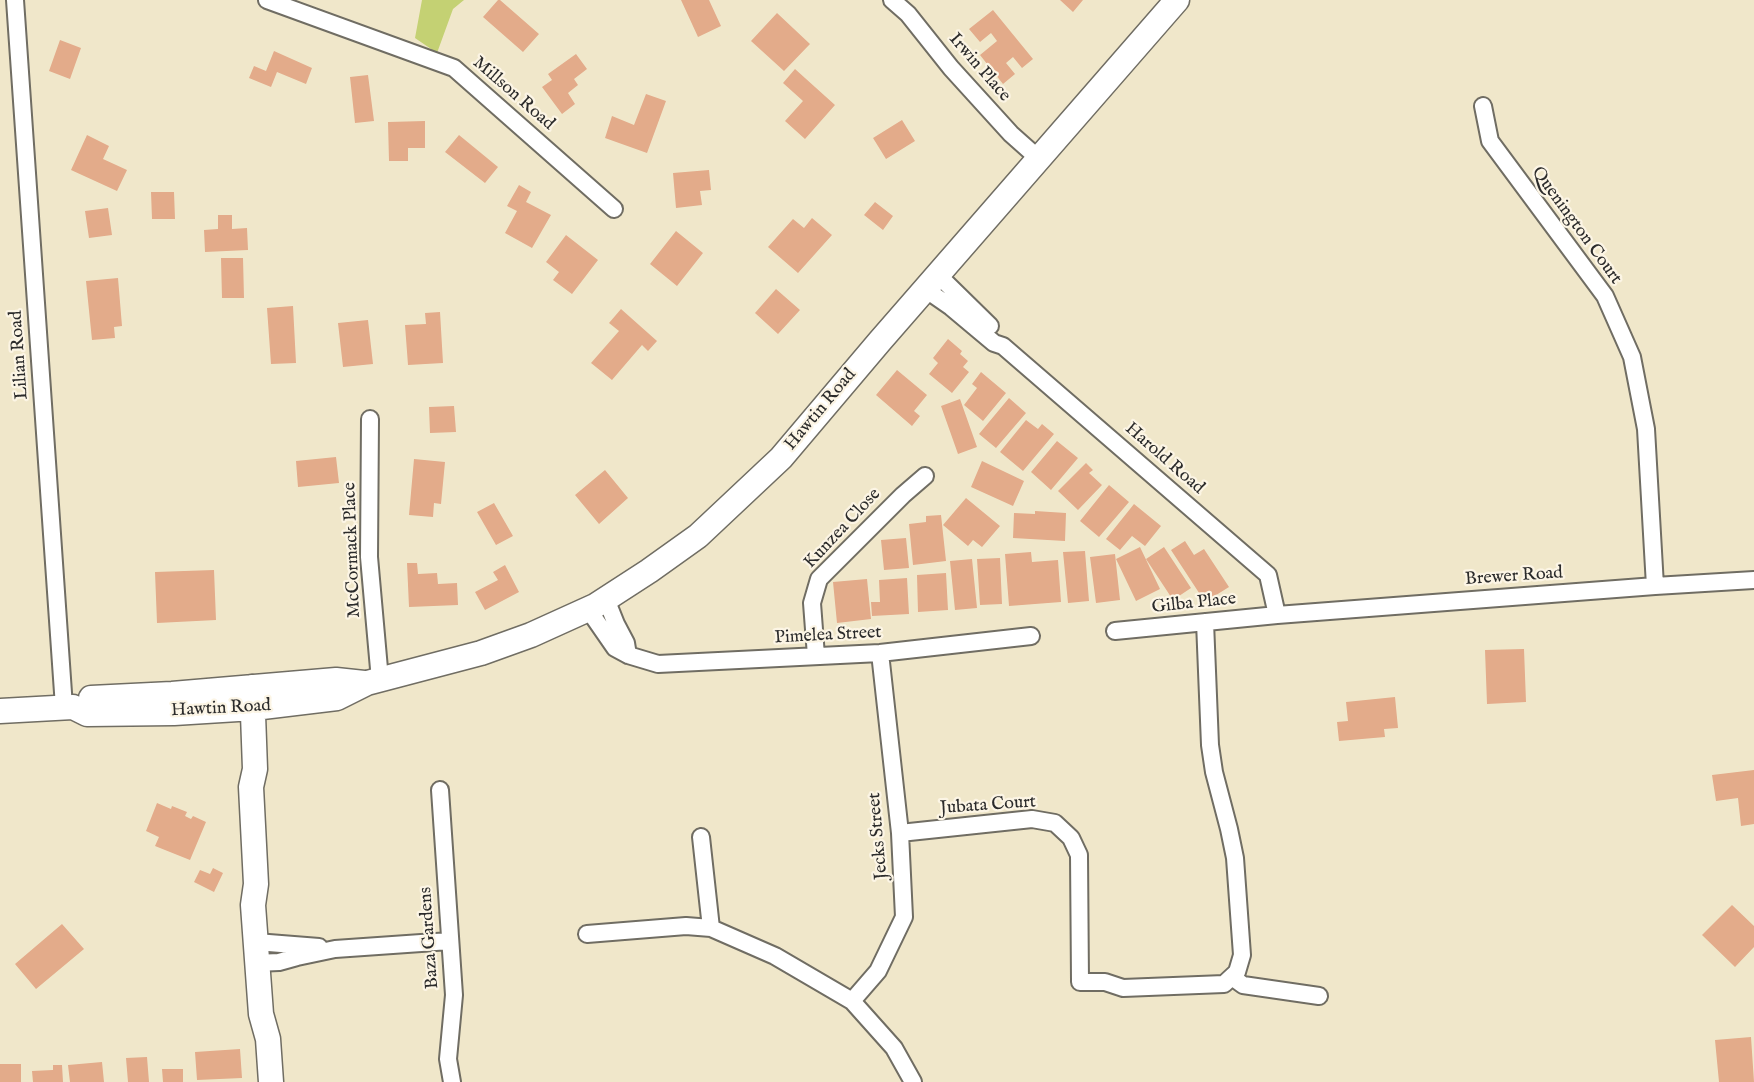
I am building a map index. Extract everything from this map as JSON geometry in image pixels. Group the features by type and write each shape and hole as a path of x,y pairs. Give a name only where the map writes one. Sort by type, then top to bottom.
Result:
{"main road":[{"name":"Hawtin Road","path":"0,711 69,707 87,714 174,712 336,681 373,682 481,653 531,635 597,604 698,536 781,459 1038,158 1177,0"},
{"path":"245,698 243,770 251,787 256,884 253,905 264,952 261,1014 268,1039 271,1082"}],"street":[{"name":"Lilian Road","path":"15,0 69,707"},
{"name":"Millson Road","path":"267,0 454,68 614,209"},
{"name":"Irwin Place","path":"892,0 908,14 951,68 1011,134 1038,158"},
{"name":"Quenington Court","path":"1483,106 1490,141 1605,296 1632,357 1646,429 1654,586"},
{"name":"Harold Road","path":"932,282 1001,337 1003,346 1268,575 1277,615"},
{"name":"McCormack Place","path":"370,419 369,557 373,682"},
{"name":"Kunzea Close","path":"816,656 812,603 819,579 925,476"},
{"name":"Brewer Road","path":"1277,615 1754,580"},
{"name":"Pimelea Street","path":"597,604 616,624 626,643 628,656 658,664 880,653 1031,636"},
{"name":"Gilba Place","path":"1115,631 1277,615"},
{"path":"1205,622 1210,745 1214,772 1235,858 1242,955 1237,972 1232,977 1243,985 1319,996"},
{"name":"Jecks Street","path":"852,1001 878,971 904,917 900,832 880,653"},
{"name":"Baza Gardens","path":"440,790 454,995 448,1059 452,1082"},
{"name":"Jubata Court","path":"900,832 1032,819 1055,823 1071,838 1079,855 1080,982 1105,982 1123,988 1224,984 1232,977"},
{"path":"701,837 711,928"},
{"path":"587,934 686,926 711,928 775,956 852,1001 894,1048 913,1082"},
{"path":"264,952 450,941"}],"green space":[{"path":"422,0 464,0 453,9 437,53 415,38"}],"building":[{"path":"498,0 539,34 523,52 483,17"},
{"path":"681,0 709,0 721,26 698,37"},
{"path":"1060,0 1083,0 1073,12"},
{"path":"993,10 1033,59 1022,68 1013,57 1006,63 1015,74 1003,84 980,55 997,41 991,33 980,42 969,29"},
{"path":"777,13 810,44 784,71 751,41"},
{"path":"60,40 81,48 70,79 49,71"},
{"path":"274,51 312,68 306,84 277,72 271,87 249,78 254,66 266,71"},
{"path":"576,54 587,69 574,79 578,85 568,93 575,104 562,114 542,87 552,80 548,74"},
{"path":"795,69 835,105 805,139 785,121 803,101 783,83"},
{"path":"368,75 374,121 355,123 350,77"},
{"path":"646,94 666,101 647,153 605,138 612,116 634,125"},
{"path":"902,120 915,141 886,159 873,138"},
{"path":"425,121 425,148 408,148 408,161 389,161 388,122"},
{"path":"87,135 109,146 103,159 127,170 117,191 71,170"},
{"path":"459,135 498,167 485,183 445,152"},
{"path":"709,170 711,190 700,191 702,205 676,208 673,173"},
{"path":"519,185 531,192 526,202 551,215 532,248 505,233 517,211 507,206"},
{"path":"151,192 174,192 175,219 152,219"},
{"path":"875,202 893,216 883,230 864,215"},
{"path":"108,208 112,235 89,238 85,211"},
{"path":"218,215 232,215 232,229 247,228 248,250 205,252 204,230 218,229"},
{"path":"812,218 832,235 798,273 768,247 793,219 804,228"},
{"path":"676,231 703,253 677,286 650,264"},
{"path":"566,235 598,260 572,294 553,280 559,272 546,262"},
{"path":"221,258 243,258 244,298 222,298"},
{"path":"118,278 122,326 114,327 115,338 92,340 86,281"},
{"path":"776,289 800,310 778,334 755,313"},
{"path":"293,306 296,363 271,364 267,308"},
{"path":"621,309 657,341 648,351 642,345 612,380 591,363 619,331 609,323"},
{"path":"440,312 443,363 408,365 405,325 426,324 425,313"},
{"path":"368,320 373,364 343,367 338,323"},
{"path":"948,339 962,351 960,354 968,361 963,367 969,372 952,393 929,374 938,363 933,358"},
{"path":"897,370 927,395 914,411 920,416 912,426 876,395"},
{"path":"981,372 1006,393 983,421 964,405 977,388 972,384"},
{"path":"1009,398 1026,413 996,448 979,434"},
{"path":"960,399 977,447 958,454 941,406"},
{"path":"454,406 456,432 430,433 429,407"},
{"path":"1026,420 1038,429 1042,424 1054,434 1023,471 1000,452"},
{"path":"1057,441 1078,458 1051,490 1031,472"},
{"path":"336,457 339,483 298,487 296,461"},
{"path":"414,459 445,462 441,504 434,503 433,517 409,515"},
{"path":"982,461 1024,481 1013,506 971,487"},
{"path":"1086,463 1093,470 1089,473 1102,485 1078,510 1058,491"},
{"path":"605,470 628,498 599,524 575,495"},
{"path":"1109,485 1129,502 1099,537 1080,521"},
{"path":"966,498 1000,526 982,547 973,540 968,546 943,525"},
{"path":"494,503 513,536 496,545 477,512"},
{"path":"1134,504 1161,526 1145,546 1132,536 1120,550 1106,539"},
{"path":"1035,511 1066,513 1065,541 1013,538 1014,513 1035,514"},
{"path":"941,515 946,561 913,565 909,524 926,522 926,516"},
{"path":"906,538 909,568 884,570 881,540"},
{"path":"1185,541 1194,555 1204,549 1229,587 1205,602 1171,550"},
{"path":"1140,547 1160,589 1136,601 1116,559"},
{"path":"1164,547 1191,588 1173,600 1146,559"},
{"path":"1085,551 1089,601 1068,603 1063,552"},
{"path":"1031,552 1032,562 1058,560 1061,602 1009,606 1005,554"},
{"path":"1115,554 1120,600 1096,603 1090,557"},
{"path":"1000,558 1002,604 980,605 977,559"},
{"path":"972,559 977,608 955,610 950,561"},
{"path":"407,563 417,563 418,574 437,573 438,584 457,583 458,605 409,607"},
{"path":"505,565 519,592 485,610 475,592 498,580 493,572"},
{"path":"214,570 216,620 157,623 155,572"},
{"path":"946,573 948,610 918,612 917,575"},
{"path":"907,578 909,614 872,616 871,602 880,602 879,580"},
{"path":"867,579 871,619 837,623 833,582"},
{"path":"1524,649 1526,702 1487,704 1485,650"},
{"path":"1395,697 1398,728 1384,729 1385,737 1339,741 1337,722 1348,721 1346,702"},
{"path":"1754,770 1754,824 1741,826 1738,798 1716,801 1712,775"},
{"path":"157,803 187,812 185,816 191,819 193,816 206,822 190,860 155,846 159,837 146,831"},
{"path":"213,868 223,873 214,892 194,882 200,870 210,874"},
{"path":"1732,905 1754,926 1754,947 1735,967 1702,935"},
{"path":"62,924 84,949 36,989 15,964"},
{"path":"1751,1037 1754,1082 1719,1082 1715,1040"},
{"path":"240,1049 242,1078 197,1080 195,1052"},
{"path":"147,1057 149,1082 128,1082 126,1058"},
{"path":"102,1062 104,1082 70,1082 68,1065"},
{"path":"0,1064 21,1064 21,1082 0,1082"},
{"path":"53,1065 62,1065 63,1082 33,1082 32,1071 53,1070"},
{"path":"162,1069 183,1069 183,1082 163,1082"}]}
